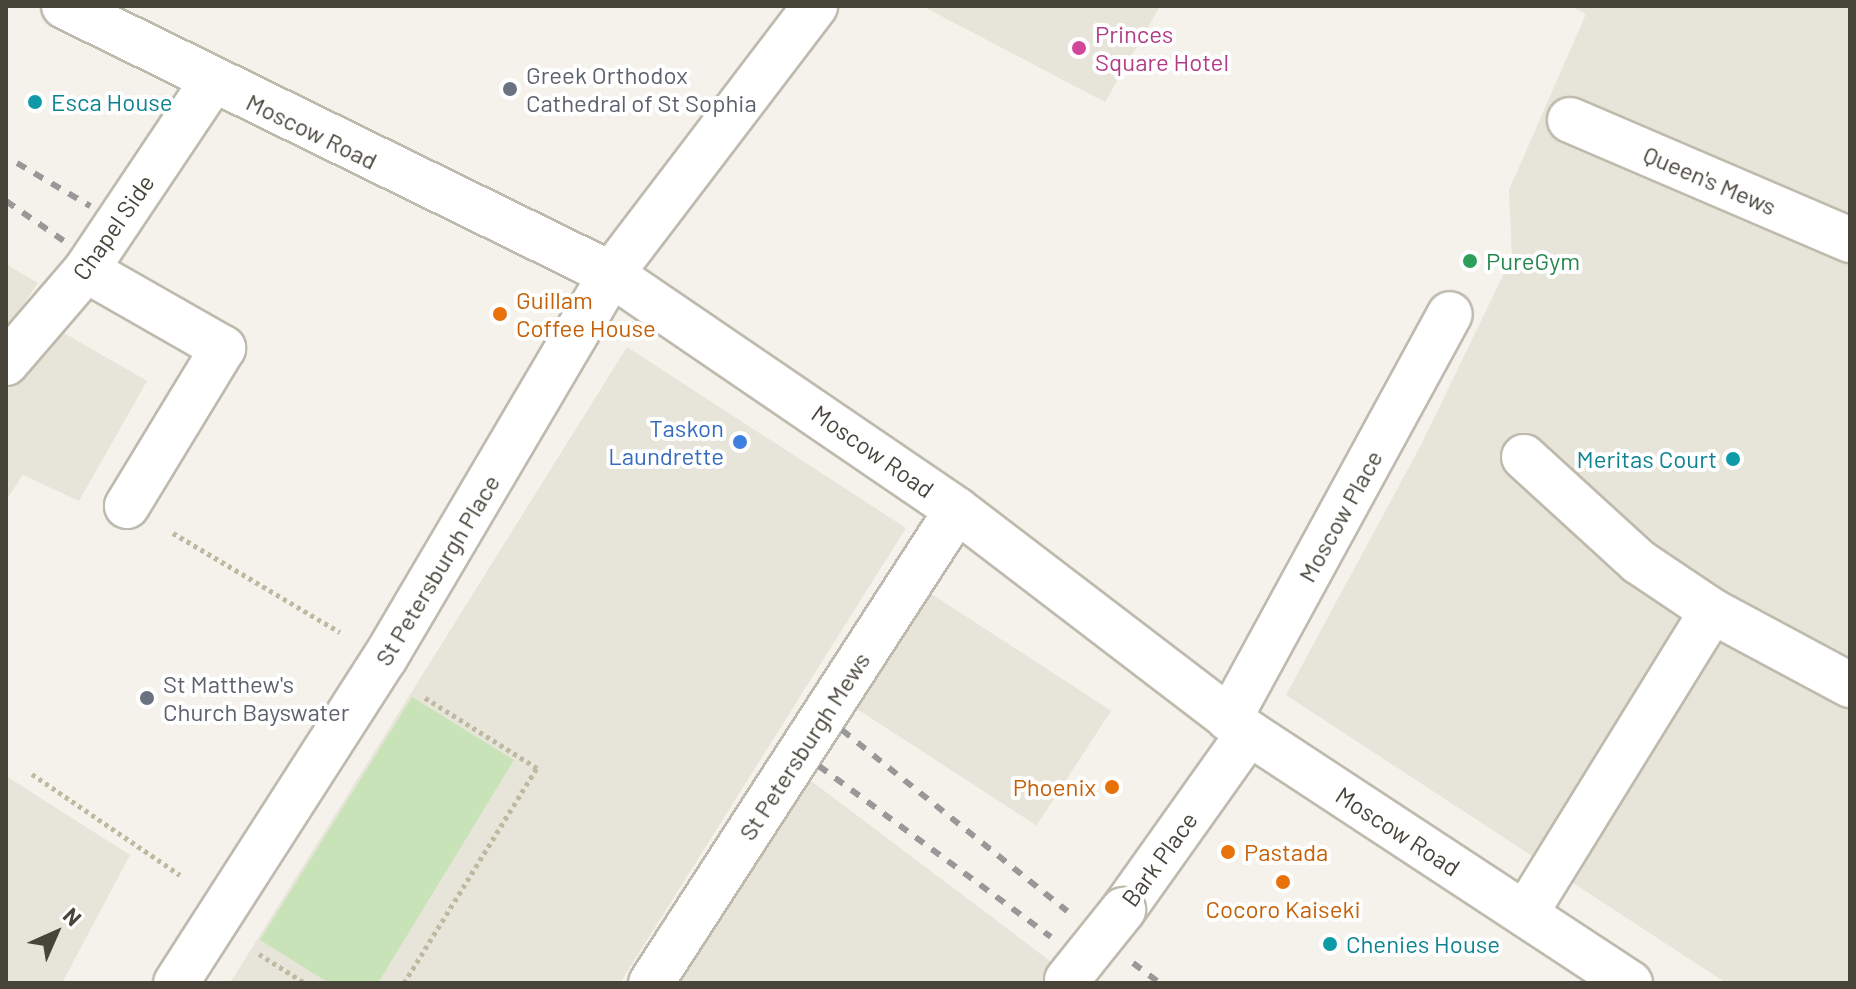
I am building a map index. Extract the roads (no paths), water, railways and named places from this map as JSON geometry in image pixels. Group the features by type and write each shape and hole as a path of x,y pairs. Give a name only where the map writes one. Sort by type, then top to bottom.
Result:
{"street":[{"name":"Moscow Road","path":"64,6 211,83 611,274 957,510 1239,726 1630,983"},
{"name":"St Petersburgh Place","path":"176,983 382,663 611,274 815,6"},
{"name":"Chapel Side","path":"6,363 86,270 211,83"},
{"name":"Queen's Mews","path":"1570,120 1850,240"},
{"path":"86,270 223,348 127,506"},
{"name":"Moscow Place","path":"1239,726 1450,314"},
{"path":"1524,457 1639,562 1712,611 1850,685"},
{"name":"St Petersburgh Mews","path":"651,983 957,510"},
{"path":"1525,914 1712,611"},
{"name":"Bark Place","path":"1066,982 1123,910 1239,726"}],"railway":[{"path":"17,163 90,206"},
{"path":"6,201 64,241"},
{"path":"842,730 1067,911"},
{"path":"819,766 1051,937"},
{"path":"1133,963 1160,983"}],"place":[{"name":"Princes Square Hotel","path":"1079,48"},
{"name":"Greek Orthodox Cathedral of St Sophia","path":"510,89"},
{"name":"Esca House","path":"35,102"},
{"name":"PureGym","path":"1470,261"},
{"name":"Guillam Coffee House","path":"500,314"},
{"name":"Taskon Laundrette","path":"740,442"},
{"name":"Meritas Court","path":"1733,459"},
{"name":"St Matthew's Church Bayswater","path":"147,698"},
{"name":"Phoenix","path":"1112,787"},
{"name":"Pastada","path":"1228,852"},
{"name":"Cocoro Kaiseki","path":"1283,882"},
{"name":"Chenies House","path":"1330,944"}]}
